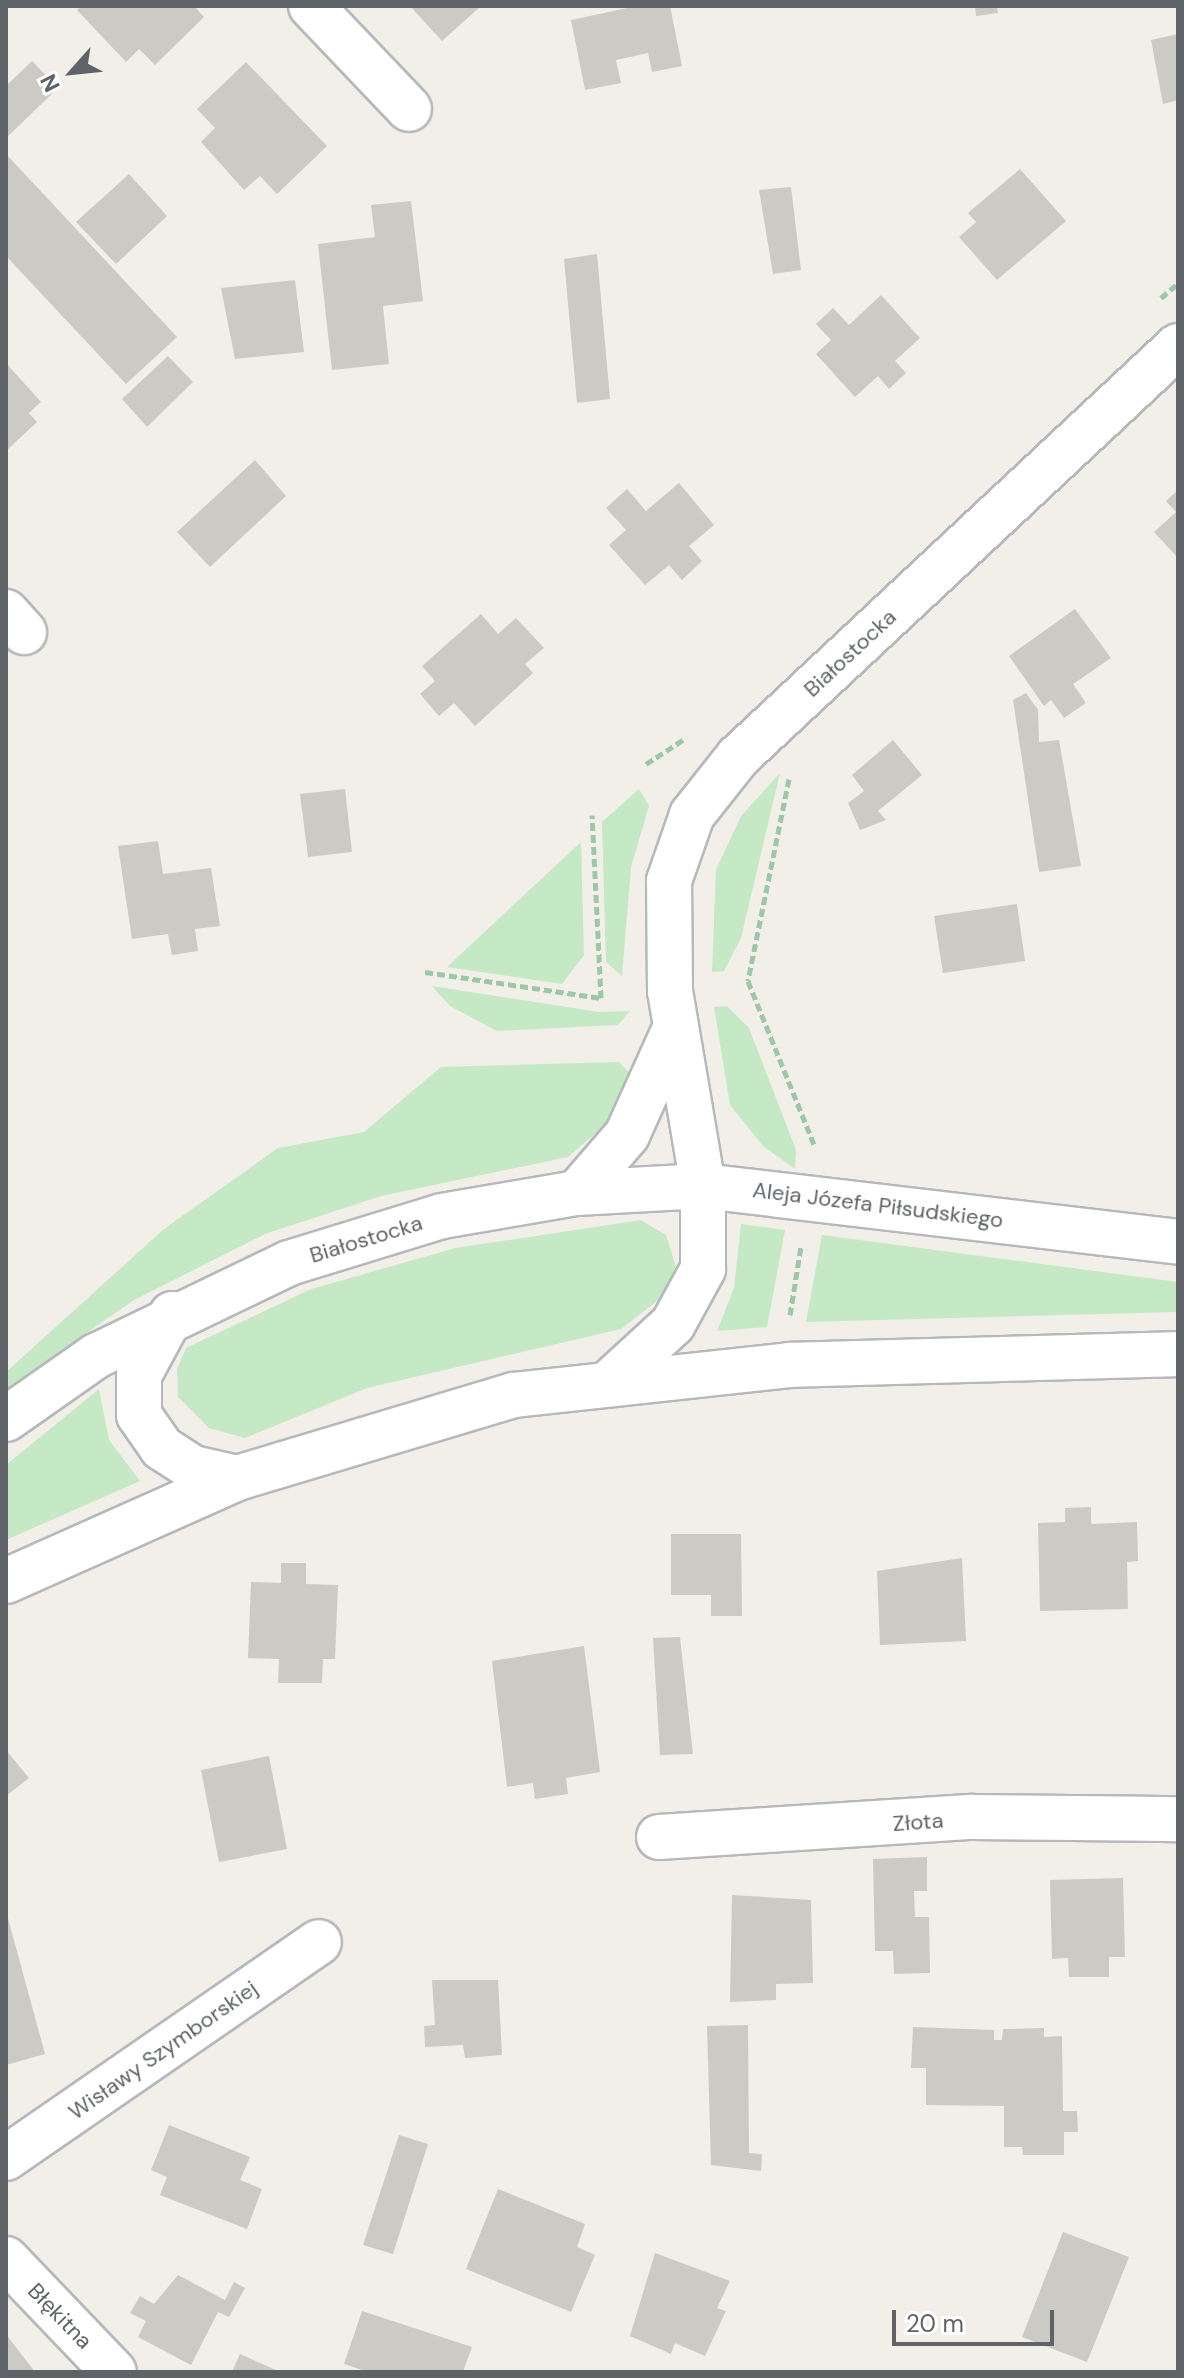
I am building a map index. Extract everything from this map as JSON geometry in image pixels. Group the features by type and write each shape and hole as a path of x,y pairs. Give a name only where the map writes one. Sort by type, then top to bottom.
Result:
{"main road":[{"path":"311,6 409,109"},
{"name":"Białostocka","path":"611,1381 673,1324 698,1283 703,1186 673,1033 669,881 692,815 738,757 1178,346"},
{"name":"Białostocka","path":"6,1419 96,1356 172,1314 360,1237 577,1193 627,1135 673,1033"},
{"name":"Aleja Józefa Piłsudskiego","path":"577,1193 703,1186 1178,1242"},
{"path":"172,1314 139,1375 139,1415 162,1448 193,1468 237,1478"},
{"path":"6,1581 237,1478 417,1419 611,1381 790,1365 1178,1354"},
{"name":"Złota","path":"659,1837 972,1817 1178,1819"},
{"name":"Wisławy Szymborskiej","path":"6,2158 319,1942"},
{"name":"Błękitna","path":"6,2259 114,2372"}],"path":[{"path":"791,769 748,981 820,1154"},
{"path":"425,972 601,998 592,815"},
{"path":"788,1326 804,1229"}],"green space":[{"path":"780,773 741,938 724,971 712,972 716,870 741,816"},
{"path":"639,789 649,806 631,867 622,976 606,962 602,822"},
{"path":"581,842 584,955 562,984 447,967"},
{"path":"432,986 599,1012 630,1011 618,1025 497,1031 450,1006"},
{"path":"727,1006 749,1028 796,1150 795,1169 763,1146 730,1105 714,1007"},
{"path":"619,1062 629,1072 613,1118 568,1157 381,1196 265,1234 134,1300 6,1389 6,1372 164,1229 278,1148 364,1132 441,1067"},
{"path":"641,1220 666,1235 676,1267 661,1298 621,1329 367,1388 245,1438 209,1428 178,1397 177,1369 186,1348 311,1289 456,1248"},
{"path":"741,1224 785,1230 767,1327 717,1331 734,1288"},
{"path":"822,1235 1178,1282 1178,1312 806,1322"},
{"path":"99,1389 109,1440 140,1481 6,1540 6,1465"}],"building":[{"path":"81,6 194,6 204,17 155,65 139,49 126,62 77,10"},
{"path":"410,6 481,6 442,41"},
{"path":"637,6 670,6 682,66 652,72 648,53 616,60 621,83 585,90 571,20"},
{"path":"975,6 997,6 998,13 976,16"},
{"path":"1178,34 1178,100 1163,104 1151,40"},
{"path":"32,61 58,88 6,138 6,86"},
{"path":"246,62 327,146 277,194 260,176 244,190 201,142 215,128 197,109"},
{"path":"6,154 177,337 126,384 6,256"},
{"path":"1020,169 1066,221 997,280 959,237 976,222 968,213"},
{"path":"129,174 167,216 116,264 76,222"},
{"path":"791,187 801,270 773,274 759,190"},
{"path":"411,201 423,301 383,306 389,364 332,370 318,244 375,237 371,205"},
{"path":"597,254 610,399 577,403 564,259"},
{"path":"295,280 304,352 235,359 221,288"},
{"path":"881,295 920,338 895,361 906,373 889,389 878,376 855,397 816,354 831,340 816,324 833,308 849,325"},
{"path":"168,356 193,382 147,427 122,399"},
{"path":"6,363 41,402 29,413 37,422 6,451"},
{"path":"255,460 286,496 210,567 177,532"},
{"path":"679,483 714,525 689,546 702,561 682,580 669,565 645,585 609,545 626,530 606,508 627,489 646,511"},
{"path":"1178,490 1178,558 1154,532 1176,512 1166,501"},
{"path":"1075,609 1111,658 1073,684 1086,703 1064,718 1051,700 1044,706 1009,656"},
{"path":"481,614 498,634 516,618 544,648 525,664 533,673 475,726 454,703 439,716 420,694 435,681 422,666"},
{"path":"1026,693 1038,710 1039,742 1059,740 1081,866 1039,872 1013,700"},
{"path":"893,740 922,775 878,811 886,820 860,830 848,803 864,791 852,775"},
{"path":"345,789 352,852 308,857 300,794"},
{"path":"158,841 163,874 211,868 220,926 195,929 198,951 172,955 168,934 132,939 118,846"},
{"path":"1017,904 1025,961 943,973 934,916"},
{"path":"1091,1507 1091,1524 1137,1522 1138,1561 1127,1562 1128,1609 1040,1611 1038,1523 1065,1522 1065,1508"},
{"path":"671,1534 741,1534 742,1616 711,1616 711,1595 671,1595"},
{"path":"962,1558 966,1641 880,1645 877,1571"},
{"path":"281,1563 306,1563 306,1584 338,1585 335,1659 323,1659 322,1683 278,1683 279,1659 248,1658 251,1582 281,1583"},
{"path":"680,1637 693,1754 660,1755 653,1638"},
{"path":"584,1646 600,1772 566,1778 568,1794 535,1799 533,1783 507,1787 492,1661"},
{"path":"6,1750 29,1778 6,1796"},
{"path":"269,1756 287,1849 219,1862 201,1770"},
{"path":"927,1857 927,1891 914,1891 915,1917 929,1917 930,1973 894,1974 893,1951 875,1951 873,1859"},
{"path":"1123,1878 1125,1957 1109,1957 1109,1977 1069,1977 1068,1958 1052,1959 1050,1880"},
{"path":"732,1895 811,1900 813,1983 776,1984 776,2000 730,2002"},
{"path":"6,1911 45,2054 6,2065"},
{"path":"432,1980 498,1980 502,2055 465,2058 463,2045 425,2047 424,2026 435,2025"},
{"path":"748,2025 749,2153 762,2154 761,2171 711,2165 707,2026"},
{"path":"913,2027 994,2030 994,2040 1002,2040 1003,2029 1044,2028 1044,2037 1062,2036 1063,2111 1077,2111 1078,2132 1064,2132 1064,2155 1023,2155 1022,2147 1004,2147 1004,2106 926,2105 926,2068 911,2068"},
{"path":"169,2125 250,2157 240,2180 262,2189 247,2229 160,2195 167,2177 151,2170"},
{"path":"399,2135 428,2144 393,2254 363,2245"},
{"path":"498,2189 585,2224 577,2247 595,2255 571,2312 466,2269"},
{"path":"1063,2232 1129,2257 1087,2362 1022,2337"},
{"path":"655,2253 730,2281 717,2308 726,2311 705,2356 675,2343 671,2354 630,2336"},
{"path":"178,2275 225,2300 234,2282 245,2288 229,2317 218,2312 191,2365 138,2337 146,2321 130,2313 140,2296 154,2304"},
{"path":"362,2311 472,2347 463,2372 368,2372 344,2364"},
{"path":"6,2334 15,2346 35,2372 6,2372"},
{"path":"240,2354 280,2372 232,2372"}]}
